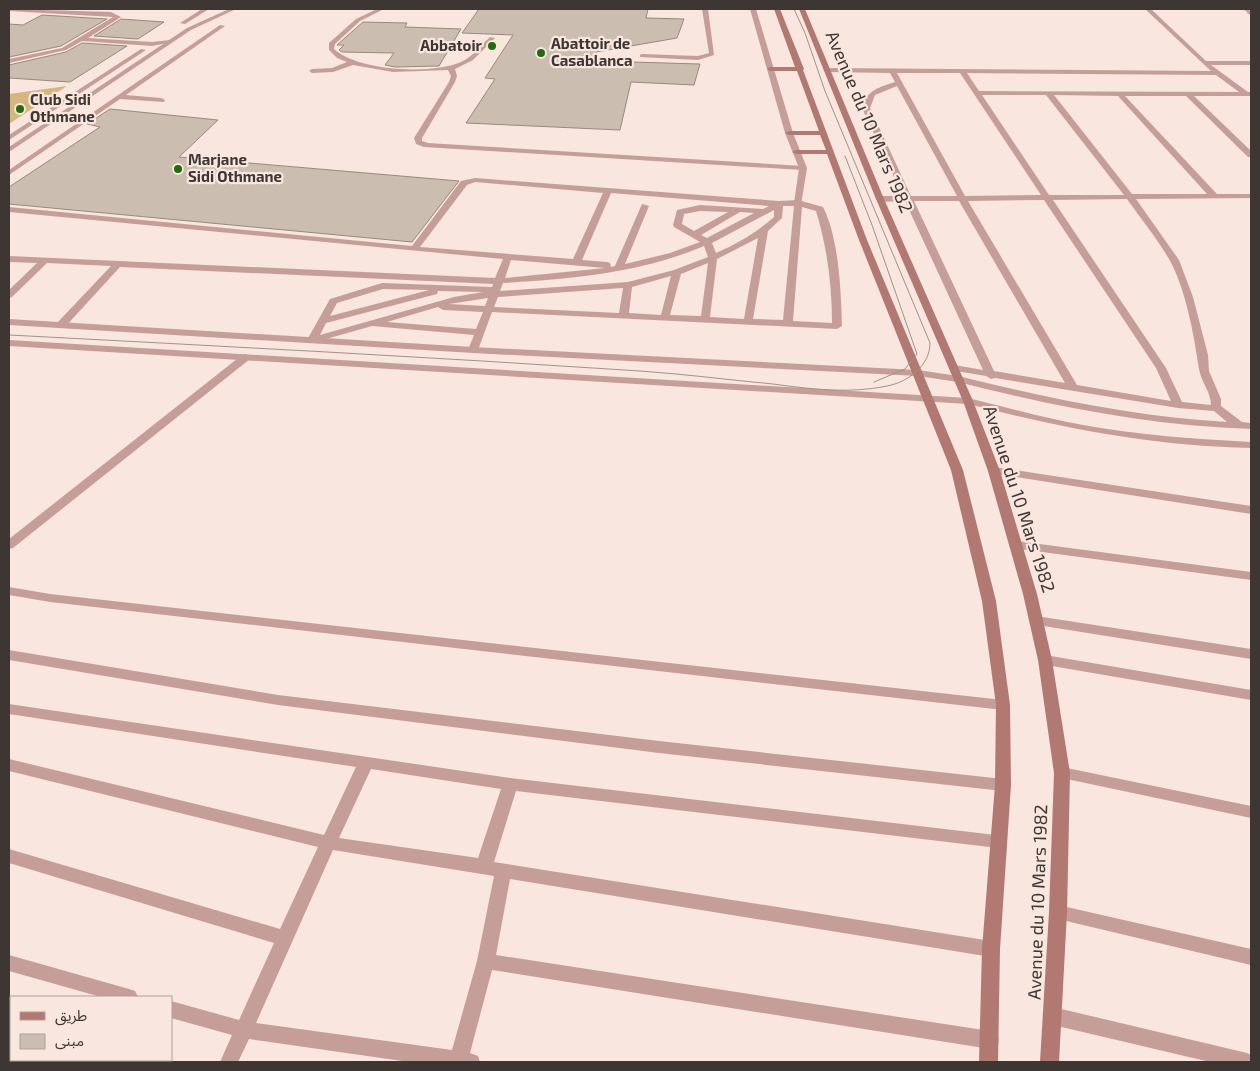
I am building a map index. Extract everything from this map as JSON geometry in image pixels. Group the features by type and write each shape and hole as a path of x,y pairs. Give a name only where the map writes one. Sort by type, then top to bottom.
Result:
{"main road":[{"path":"777,9 863,240 957,470 989,601 1003,705 1003,785 992,948 989,1062"},
{"name":"Avenue du 10 Mars 1982","path":"802,9 880,199 968,401 994,471 1017,545 1036,621 1045,660 1062,773 1058,912 1050,1062"},
{"path":"770,69 800,69"},
{"path":"788,133 824,133"},
{"path":"796,152 831,152"}],"street":[{"path":"9,9 48,10 117,16 116,19 64,49 9,61"},
{"path":"9,138 206,9"},
{"path":"9,150 197,24 232,9"},
{"path":"381,9 358,20 332,43 331,49 334,54 354,62 380,68 428,71 451,68 469,61 492,38"},
{"path":"642,56 698,58 710,56 712,52 705,9"},
{"path":"752,9 788,133 803,168 798,202 788,323"},
{"path":"1148,9 1204,63 1249,96"},
{"path":"9,173 222,26"},
{"path":"92,33 161,38 170,42"},
{"path":"82,39 152,44 170,42"},
{"path":"312,72 333,70 354,62"},
{"path":"1204,63 1251,63"},
{"path":"451,68 454,76 452,82 418,138 419,142 427,145 803,168"},
{"path":"827,70 1216,72 1251,70"},
{"path":"892,70 962,198 1073,388"},
{"path":"962,70 1160,368 1178,405"},
{"path":"899,83 872,93 868,97 866,108 991,376"},
{"path":"979,94 1186,93 1249,96"},
{"path":"1186,93 1251,155"},
{"path":"1049,94 1167,249 1179,271 1199,339 1204,371 1216,399 1216,407"},
{"path":"1120,94 1214,196"},
{"path":"117,97 161,100"},
{"path":"414,249 468,180 779,204 798,202 820,209 828,234 835,287 837,326 428,306"},
{"path":"576,263 608,190"},
{"path":"880,199 1251,196"},
{"path":"312,340 495,288 571,276 674,254 711,240 779,204"},
{"path":"312,340 333,301 382,286 446,289 628,285 677,272 750,242 764,232 778,218 779,204"},
{"path":"619,266 645,206"},
{"path":"711,240 694,235 677,226 680,212 694,208 762,212"},
{"path":"9,210 414,249 619,266"},
{"path":"694,235 738,210"},
{"path":"748,322 764,232"},
{"path":"706,320 713,258 711,240"},
{"path":"473,350 508,257"},
{"path":"9,259 495,288"},
{"path":"9,295 44,261"},
{"path":"61,325 117,265"},
{"path":"665,317 677,272"},
{"path":"624,316 628,285"},
{"path":"323,322 446,289"},
{"path":"9,322 473,350 918,374 991,376 1178,405 1210,409 1216,407"},
{"path":"368,323 480,332"},
{"path":"9,343 968,401 1038,419 1099,431 1198,443 1251,445"},
{"path":"9,545 246,357"},
{"path":"956,374 1041,400 1098,412 1187,424 1245,426"},
{"path":"1216,407 1245,426"},
{"path":"994,471 1251,510"},
{"path":"1017,545 1251,576"},
{"path":"9,591 50,598 1003,705"},
{"path":"1036,621 1251,654"},
{"path":"9,655 297,702 659,747 1003,785"},
{"path":"1045,660 1251,694"},
{"path":"9,709 510,784 998,841"},
{"path":"229,1062 284,938 366,763"},
{"path":"9,765 328,843 484,866 502,871 992,948"},
{"path":"1062,773 1251,812"},
{"path":"484,866 510,784"},
{"path":"9,856 284,938"},
{"path":"172,1009 244,1030 462,1062 486,961 502,871"},
{"path":"1058,912 1251,957"},
{"path":"486,961 990,1040"},
{"path":"9,963 125,996"},
{"path":"1053,1016 1247,1062"}],"shaded area":[{"name":"Club Sidi Othmane","path":"67,86 9,124 9,94"}],"building":[{"path":"479,9 648,9 646,18 684,19 677,38 596,52 597,61 700,64 694,85 631,82 620,130 466,123 495,79 485,78 513,35 462,33"},
{"path":"42,15 107,19 61,46 9,57 9,24 23,25"},
{"path":"121,19 164,22 138,39 94,36"},
{"path":"363,22 407,23 405,27 461,29 439,66 395,67 385,65 394,53 342,52 339,50 344,45 337,45"},
{"path":"82,43 127,46 70,82 9,78 9,65 66,52"},
{"name":"Marjane Sidi Othmane","path":"110,109 218,120 179,157 459,181 412,242 9,204 9,187 100,127 87,124"}],"tram line":[{"path":"9,335 640,371 830,390 858,390 887,386 903,381 922,366 929,351 930,343 825,91 805,33 794,9"},
{"path":"845,156 872,225 917,354 905,369 874,382"}],"place":[{"name":"Abbatoir","path":"492,46"},
{"name":"Abattoir de Casablanca","path":"541,53"},
{"name":"Club Sidi Othmane","path":"20,109"},
{"name":"Marjane Sidi Othmane","path":"178,169"}]}
